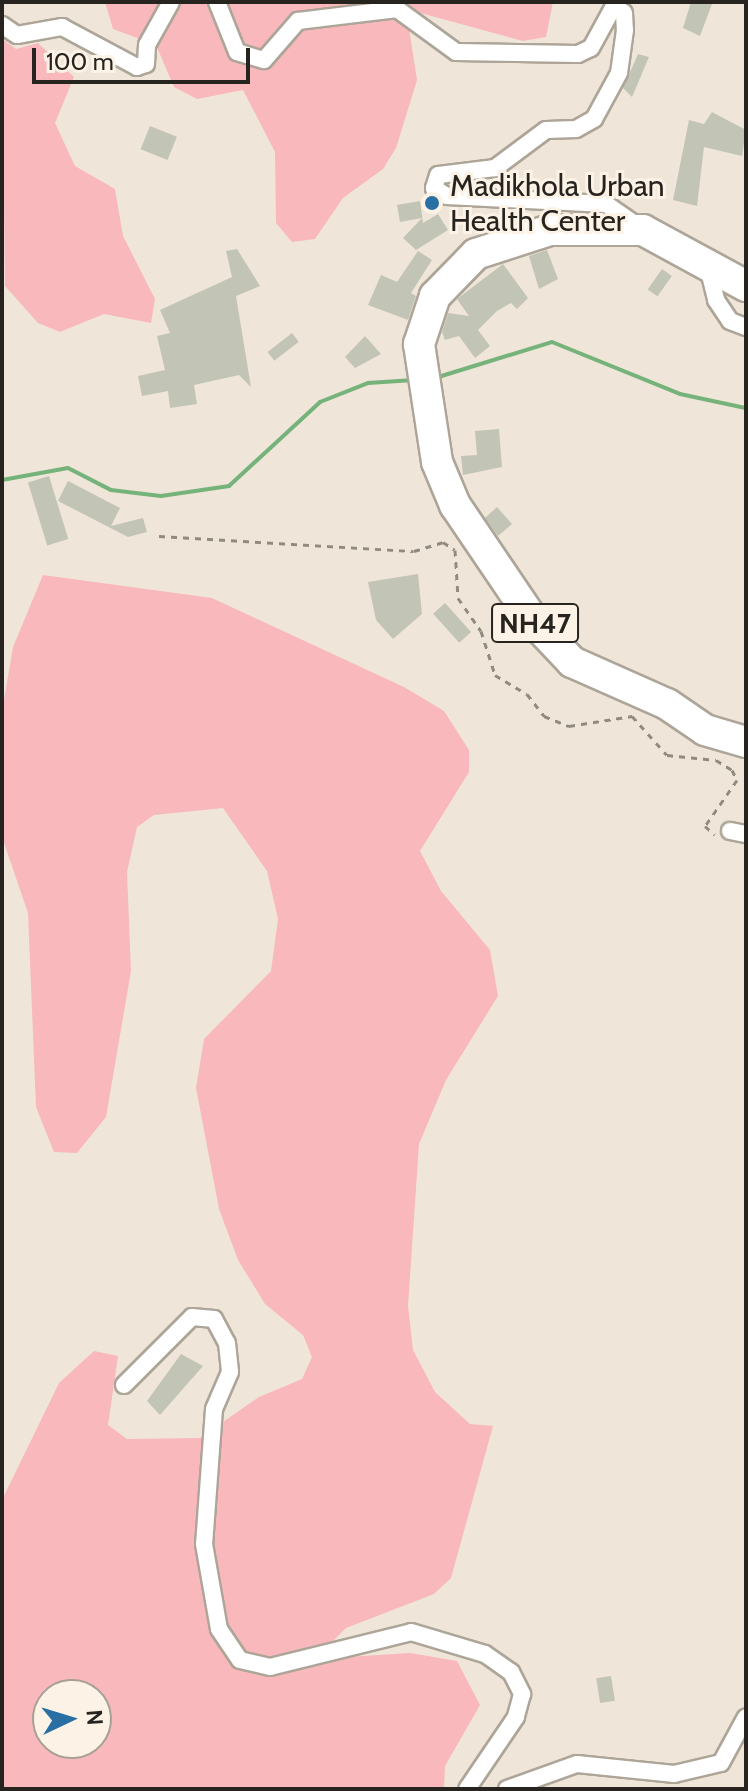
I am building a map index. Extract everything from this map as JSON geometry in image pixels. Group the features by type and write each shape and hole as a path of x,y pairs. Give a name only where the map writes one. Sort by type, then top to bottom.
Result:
{"highway":[{"name":"NH47","path":"746,286 643,230 550,230 476,254 435,296 419,344 426,406 455,505 508,588 563,652 705,730 746,742"}],"street":[{"path":"2,25 17,35 62,27 137,67 146,64 147,45 171,2"},
{"path":"217,2 237,52 264,60 298,21 397,9 456,52 578,54 591,48 614,6 624,13 625,30 619,73 594,119 576,129 546,130 495,168 438,175 434,188 447,196 606,204 643,230"},
{"path":"707,263 716,300 730,321 746,327"},
{"path":"124,1385 192,1317 214,1319 227,1343 230,1372 214,1409 204,1544 219,1629 240,1660 270,1667 411,1632 485,1654 511,1672 522,1694 516,1717 467,1789"},
{"path":"507,1789 577,1764 674,1774 721,1763 746,1717"}],"path":[{"path":"159,536 414,551 443,542 455,550 458,598 481,631 495,675 527,694 544,716 569,726 632,716 667,755 716,760 732,770 737,780 705,826 712,836 738,833"}],"shaded area":[{"path":"105,2 553,2 546,37 523,41 406,9 417,80 396,148 383,169 343,198 315,239 292,242 276,223 275,152 243,90 197,99 174,87 156,45 113,29"},
{"path":"2,39 16,49 38,43 74,77 55,123 75,166 115,189 123,236 155,299 151,323 104,314 60,332 38,323 5,286"},
{"path":"43,575 212,598 404,687 444,711 469,750 469,772 420,851 441,891 490,950 498,996 446,1080 419,1144 408,1306 413,1350 435,1392 470,1424 493,1426 451,1578 434,1594 346,1628 315,1659 410,1653 457,1661 480,1705 445,1766 444,1789 2,1789 2,1500 59,1383 94,1351 118,1356 108,1425 127,1439 200,1438 259,1397 302,1379 312,1357 303,1335 265,1304 238,1260 219,1209 196,1088 204,1039 271,971 278,919 267,871 223,808 154,815 137,827 127,872 131,971 106,1117 77,1153 54,1152 36,1107 28,913 2,837 2,712 13,647"}],"building":[{"path":"691,2 712,4 700,36 683,28"},
{"path":"638,54 649,57 632,97 623,88"},
{"path":"712,112 746,130 742,156 704,147 697,206 673,200 689,120 704,124"},
{"path":"150,126 177,137 168,160 141,149"},
{"path":"420,201 423,223 438,214 448,230 416,250 403,238 422,218 400,222 397,205"},
{"path":"237,249 260,286 236,296 251,387 239,375 194,385 197,404 170,408 168,391 142,396 138,376 165,370 157,336 170,333 160,310 232,277 226,251"},
{"path":"547,250 558,279 539,289 529,256"},
{"path":"418,251 432,260 411,293 416,296 408,320 368,305 381,275 397,282"},
{"path":"503,264 528,298 517,309 511,303 497,311 478,330 490,346 475,358 459,336 445,340 442,332 448,313 469,316 457,299"},
{"path":"662,269 672,276 657,296 648,289"},
{"path":"292,333 299,342 274,361 268,352"},
{"path":"365,336 381,354 355,368 345,357"},
{"path":"499,429 502,467 463,475 461,456 477,455 475,431"},
{"path":"49,476 68,539 47,546 28,482"},
{"path":"68,481 120,508 111,526 143,518 147,532 128,537 58,501"},
{"path":"497,507 512,524 498,536 485,518"},
{"path":"418,574 422,614 393,639 376,620 368,582"},
{"path":"445,603 471,632 459,643 433,614"},
{"path":"181,1354 203,1366 160,1415 147,1401"},
{"path":"611,1676 615,1701 600,1703 596,1678"}],"waterway":[{"path":"435,378 552,342 680,394 746,408"},
{"path":"2,480 68,468 111,490 161,496 229,486 320,402 368,383 414,380"}],"place":[{"name":"Madikhola Urban Health Center","path":"432,203"}]}
